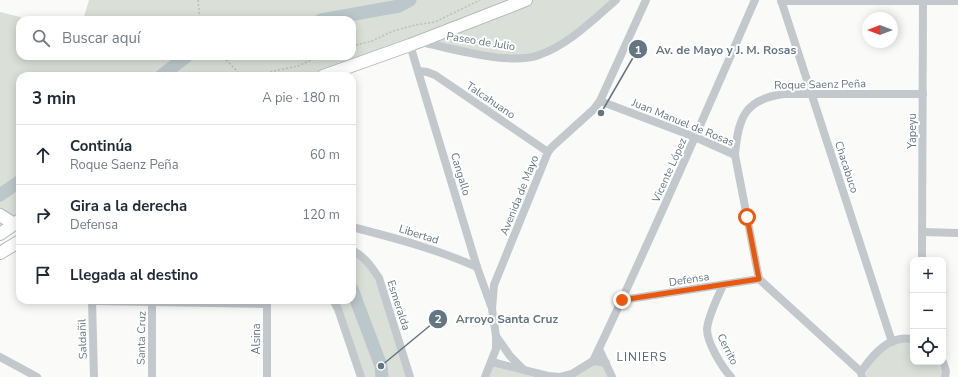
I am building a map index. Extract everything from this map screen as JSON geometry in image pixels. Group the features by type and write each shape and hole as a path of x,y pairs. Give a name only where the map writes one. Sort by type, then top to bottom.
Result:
{"street":[{"path":"343,72 526,0"},
{"name":"Paseo de Julio","path":"415,43 497,57 525,58 538,56 564,42 616,0"},
{"name":"Avenida de Mayo","path":"485,377 496,349 496,336 492,309 496,281 548,152 594,109 600,101 646,0"},
{"name":"Vicente López","path":"593,362 695,138 755,0"},
{"path":"781,0 958,1"},
{"name":"Chacabuco","path":"781,0 892,342"},
{"name":"Yapeyu","path":"922,257 923,1"},
{"name":"Cangallo","path":"415,43 419,71 477,267 492,309"},
{"name":"Talcahuano","path":"419,71 435,75 548,152"},
{"name":"Roque Saenz Peña","path":"759,279 735,155 736,135 744,114 751,106 770,96 784,94 923,94"},
{"name":"Juan Manuel de Rosas","path":"600,101 735,155"},
{"path":"0,215 16,222"},
{"path":"0,234 16,223"},
{"name":"Libertad","path":"356,228 413,243 447,254 477,267"},
{"path":"923,232 958,233"},
{"path":"0,253 16,243"},
{"name":"Esmeralda","path":"356,253 370,264 379,278 410,377"},
{"path":"759,279 862,375 871,358 892,342 900,339 910,339"},
{"name":"Defensa","path":"622,300 759,279"},
{"name":"Cerrito","path":"723,285 707,330 710,341 730,377"},
{"name":"Saldañil","path":"92,304 94,377"},
{"name":"Santa Cruz","path":"152,304 152,377"},
{"name":"Alsina","path":"267,304 267,377"},
{"path":"335,304 361,377"},
{"path":"496,336 505,350 524,369"},
{"path":"599,348 612,377"},
{"path":"0,357 37,377"},
{"path":"492,362 548,376 560,377 572,374 593,362 606,362"},
{"path":"944,365 946,371 945,377"}],"path":[{"path":"198,0 200,16"},
{"path":"356,45 400,29 435,22 480,0"},
{"path":"225,60 238,72"},
{"path":"271,72 298,66 312,60"}],"shaded area":[{"path":"89,0 616,0 554,48 525,58 420,42 334,72 16,72 16,215 0,226 0,12 16,16 16,60 356,60 356,16 84,16"},
{"path":"356,253 370,264 410,377 361,377 334,304 356,304"},
{"path":"910,342 910,365 939,365 942,372 941,377 866,377 866,373 880,354 895,344"},
{"path":"593,361 606,363 612,377 560,377"},
{"path":"492,362 560,377 485,377"}],"waterway":[{"path":"343,16 399,6 410,0"},
{"path":"166,72 182,60"},
{"path":"0,195 16,184"},
{"path":"356,300 381,366 382,377"}],"place":[{"name":"Av. de Mayo y J. M. Rosas","path":"601,113"},
{"name":"Arroyo Santa Cruz","path":"381,366"}],"district":[{"name":"LINIERS","path":"642,357"}],"route":[{"path":"622,300 759,279 747,217"}]}
